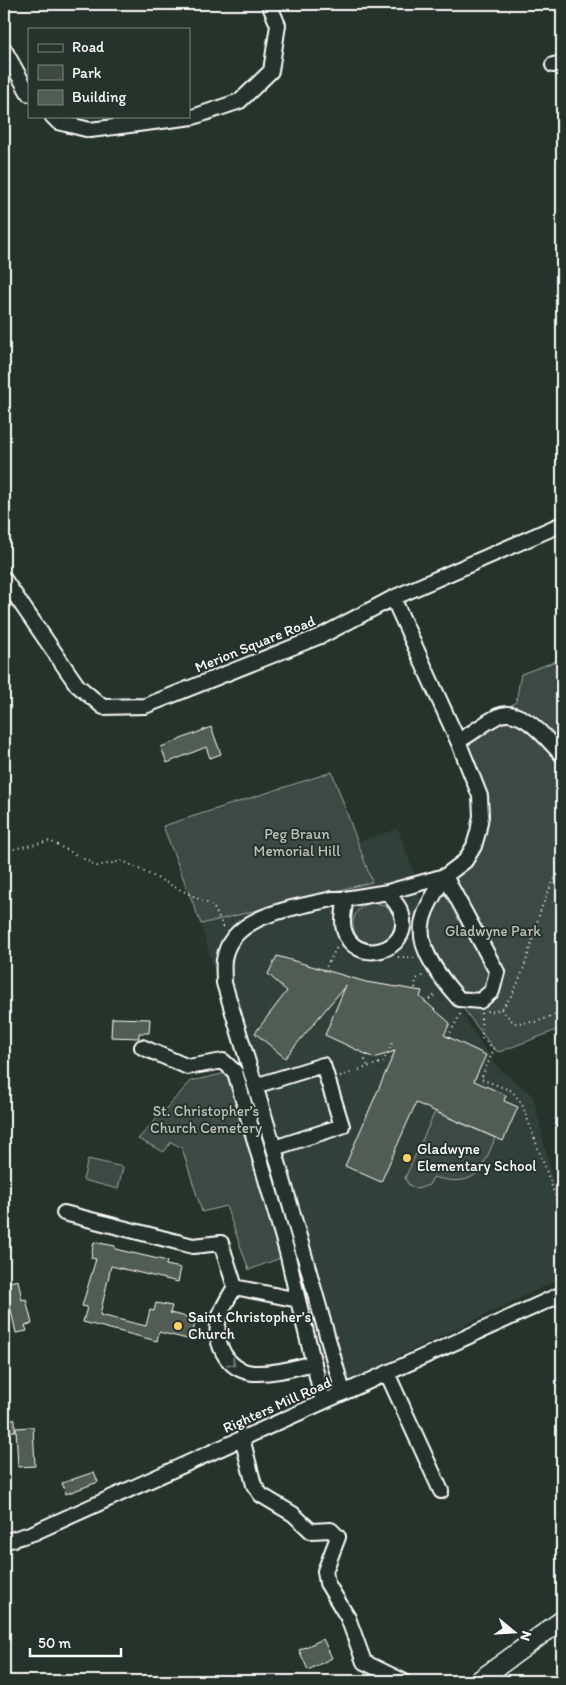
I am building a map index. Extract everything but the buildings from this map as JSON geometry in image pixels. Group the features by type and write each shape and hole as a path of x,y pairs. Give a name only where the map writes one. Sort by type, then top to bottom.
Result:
{"main road":[{"path":"478,1681 562,1620"}],"street":[{"path":"190,118 240,101 271,71 278,25 269,4"},
{"path":"4,49 28,92"},
{"path":"54,118 58,122 90,130 186,118"},
{"name":"Merion Square Road","path":"4,579 77,685 103,707 145,706 323,635 393,598 562,524"},
{"path":"343,1392 274,1148 224,983 224,958 236,934 251,921 332,898 345,899 388,892 445,876 465,861 474,846 481,816 480,796 458,741 393,598"},
{"path":"458,741 500,715 509,714 528,721 562,755"},
{"path":"445,876 497,972 492,991 479,1008 459,999 438,974 421,937 422,924 428,906 445,876"},
{"path":"345,899 344,931 349,940 356,947 375,952 394,944 403,926 398,906 388,892"},
{"path":"142,1047 188,1068 223,1062 235,1072 286,1252 323,1402"},
{"path":"255,1086 323,1065 328,1080 342,1126 274,1148"},
{"path":"64,1212 193,1246 221,1243 235,1287 221,1314 218,1329 220,1348 232,1365 247,1372 266,1373 314,1363"},
{"path":"235,1287 298,1300"},
{"name":"Righters Mill Road","path":"4,1542 33,1533 562,1294"},
{"path":"387,1373 441,1491"},
{"path":"242,1438 254,1485 261,1495 293,1514 311,1531 331,1530 338,1536 325,1571 327,1583 348,1618 364,1662 403,1681"}],"path":[{"path":"4,851 50,841 97,866 123,861 212,906 231,944"},
{"path":"562,868 542,908 514,993 501,1009 494,1012 479,1008 482,1038 494,1050 481,1079 512,1092 522,1104 562,1214"},
{"path":"324,971 332,952 342,942"},
{"path":"390,957 420,958"},
{"path":"501,1009 514,1023 536,1022 562,1012"},
{"path":"448,1037 462,1011 470,1014"},
{"path":"328,1080 383,1062 392,1043"},
{"path":"367,1055 365,1060 368,1067"}],"shaded area":[{"name":"Gladwyne Elementary School","path":"398,829 420,891 417,919 428,960 494,1064 533,1096 562,1219 562,1278 329,1390 201,924 189,893"}],"green space":[{"name":"Gladwyne Park","path":"562,659 562,1028 499,1052 494,1049 437,974 422,924 465,861 481,816 458,741 516,702 521,674"},
{"name":"Peg Braun Memorial Hill","path":"332,772 372,882 201,924 163,826"},
{"path":"378,903 386,906 392,912 395,924 392,936 386,942 370,945 362,942 356,936 353,920 356,912 362,906"},
{"name":"St. Christopher’s Church Cemetery","path":"231,1072 283,1257 249,1270 226,1206 202,1212 182,1148 171,1142 164,1152 138,1139 191,1081"},
{"path":"435,1112 495,1138 481,1169 475,1175 468,1179 459,1180 433,1177 429,1185 417,1189 409,1185 405,1178"},
{"path":"88,1159 123,1167 118,1189 83,1180"}],"place":[{"name":"Gladwyne Elementary School","path":"407,1158"},
{"name":"Saint Christopher’s Church","path":"178,1326"}]}
